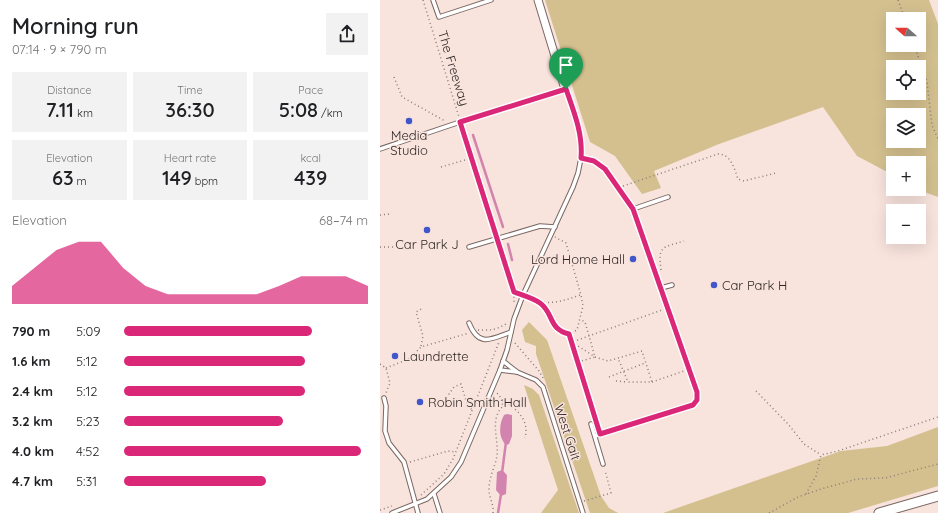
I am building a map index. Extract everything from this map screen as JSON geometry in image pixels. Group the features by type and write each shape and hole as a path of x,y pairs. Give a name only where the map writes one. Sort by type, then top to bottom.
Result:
{"street":[{"path":"538,0 566,89"},
{"path":"879,513 938,496"}],"lane":[{"path":"433,0 439,17 491,0"},
{"path":"380,149 566,89 581,140 581,158 573,187 523,295 514,319 500,370 461,462 451,477 434,494 415,505 399,512 392,513"},
{"path":"581,158 594,161 605,169 633,209 697,392 697,400 693,405 595,436"},
{"path":"633,209 668,197"},
{"path":"470,247 540,226 555,227"},
{"path":"661,288 672,285"},
{"path":"469,323 473,331 481,339 486,340 511,332"},
{"name":"West Gait","path":"503,361 517,372 536,380 543,387 583,513"},
{"name":"West Gait","path":"500,370 517,372"},
{"path":"384,398 386,406 385,431 389,443 404,462 418,513"},
{"path":"591,424 603,464"},
{"path":"434,494 440,513"}],"path":[{"name":"The Freeway","path":"423,0 514,292 514,304"},
{"path":"898,0 902,12"},
{"path":"916,52 927,82 932,125 938,139"},
{"path":"394,76 402,97 452,125"},
{"path":"618,187 718,154 724,154 729,158 738,179 741,181 776,173"},
{"path":"440,167 472,158"},
{"path":"380,215 390,214"},
{"path":"556,234 554,237 566,243 583,306 577,330 569,334"},
{"path":"658,279 662,278 659,255 661,251 664,248 684,241"},
{"path":"380,247 394,247"},
{"path":"514,292 540,302 551,304 563,302 581,295"},
{"path":"540,302 548,311 551,322 556,328 569,334 600,434"},
{"path":"421,346 423,336 416,312 423,308"},
{"path":"572,342 668,308"},
{"path":"580,319 585,322 595,357"},
{"path":"386,368 409,359 421,346 479,329 488,331 495,330 506,324 456,452 444,474 420,496 414,498"},
{"path":"572,342 595,357 608,361 642,351 652,382"},
{"path":"578,362 595,357"},
{"path":"618,358 628,382"},
{"path":"609,377 645,363"},
{"path":"380,364 386,368 390,383 384,398"},
{"path":"616,381 652,382 690,369"},
{"path":"444,401 454,387 461,384 468,407 473,410"},
{"path":"492,390 497,393 502,400 514,407 524,420 526,432 525,438"},
{"path":"756,391 788,424 804,444 821,455 838,451 938,417"},
{"path":"493,513 494,508 489,498 489,490 490,479 497,455 496,417 499,410 503,406 502,400"},
{"path":"404,462 448,451 456,452"},
{"path":"806,494 816,476 821,455"},
{"path":"579,502 611,493 603,464"},
{"path":"769,513 798,496 857,479 885,478 938,464"},
{"path":"380,510 397,505"}],"shaded area":[{"path":"545,0 929,0 938,24 938,197 926,193 926,156 886,156 886,171 857,156 823,107 719,144 654,171 661,188 642,194 615,156 590,142"},
{"path":"529,322 547,340 601,496 609,508 618,513 590,513 536,354 536,346 525,342 522,330"},
{"path":"524,385 533,389 539,395 579,513 541,513 558,490"},
{"path":"504,415 512,415 512,436 509,444 506,445 503,442 500,426"},
{"path":"938,427 938,486 848,513 663,513 841,451 887,446"},
{"path":"502,470 507,475 506,494 501,496 496,490 497,472"}],"waterway":[{"path":"473,135 503,227"},
{"path":"508,244 512,260"},
{"path":"502,473 506,442"},
{"path":"498,513 501,494"}],"place":[{"name":"Media Studio","path":"409,121"},
{"name":"Car Park J","path":"427,230"},
{"name":"Lord Home Hall","path":"633,259"},
{"name":"Car Park H","path":"714,285"},
{"name":"Laundrette","path":"395,356"},
{"name":"Robin Smith Hall","path":"420,402"}],"route":[{"path":"566,89 575,115 581,140 581,158 594,161 605,169 633,209 697,392 697,400 693,405 600,434 569,334 566,334 556,328 551,322 548,311 540,302 514,292 460,122 566,89"}]}
